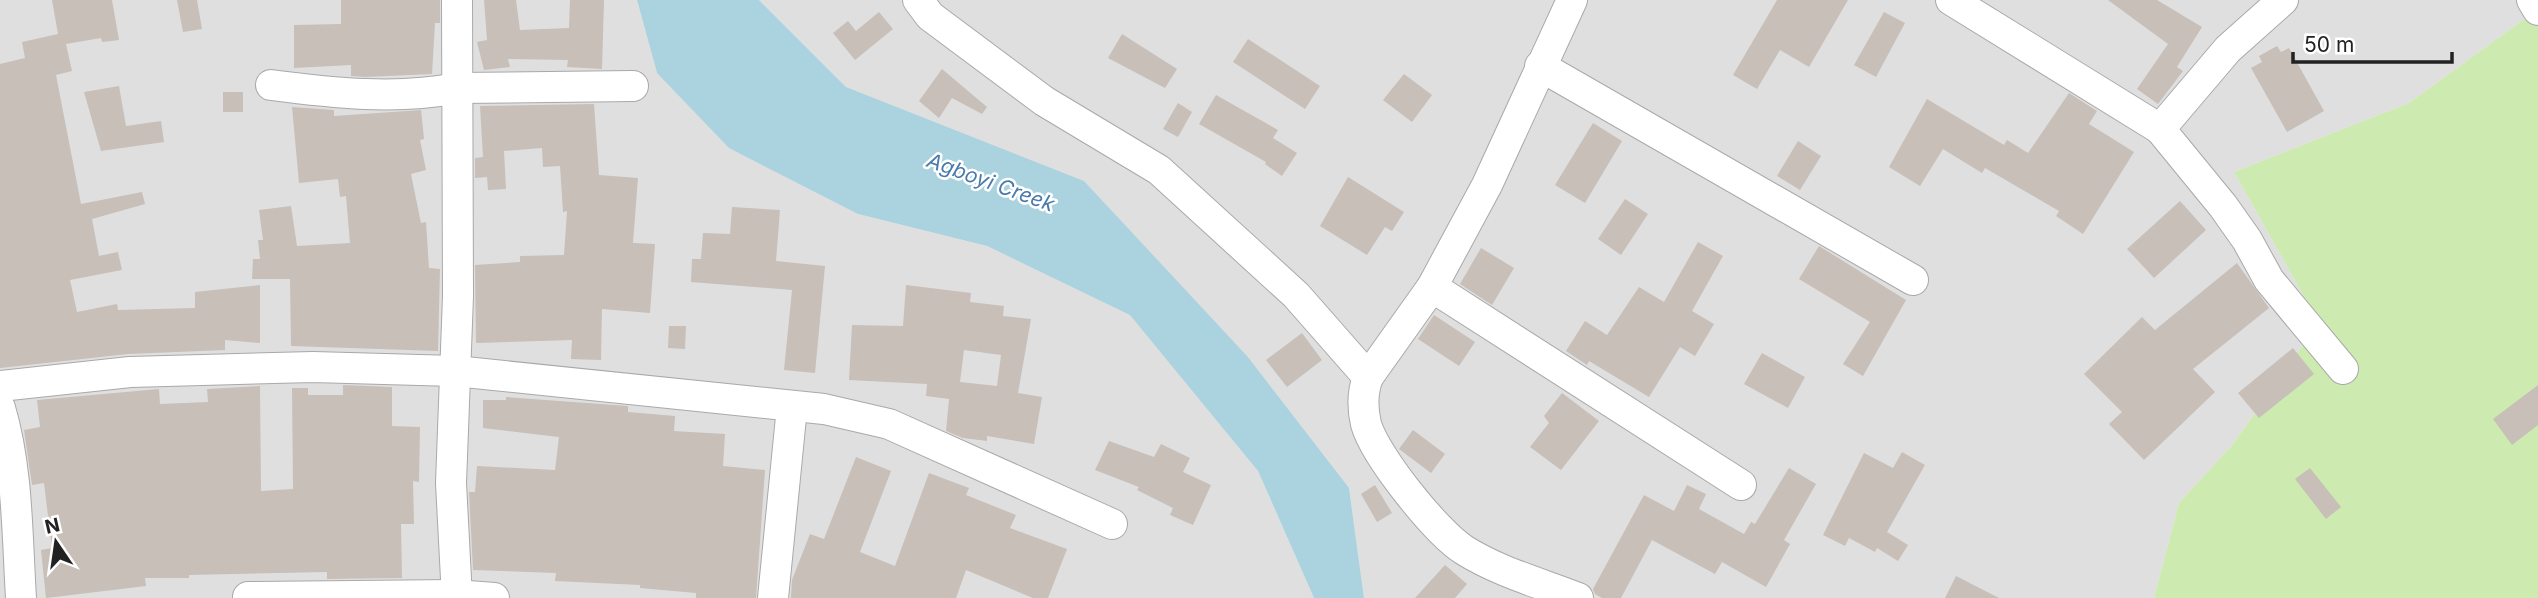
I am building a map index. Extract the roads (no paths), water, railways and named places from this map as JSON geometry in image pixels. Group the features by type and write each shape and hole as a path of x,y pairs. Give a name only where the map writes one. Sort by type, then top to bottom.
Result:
{"street":[{"path":"456,596 451,483 458,296 457,0"},
{"path":"918,0 930,16 1044,101 1159,170 1296,295 1368,377"},
{"path":"1572,0 1487,185 1432,287 1368,377 1363,393 1363,406 1371,435 1440,531 1484,562 1578,598"},
{"path":"1951,0 2160,129 2223,206 2269,280 2343,369"},
{"path":"2160,129 2228,50 2283,0"},
{"path":"2532,0 2538,10"},
{"path":"1540,66 1913,280"},
{"path":"271,85 325,92 394,94 431,93 457,88 633,86"},
{"path":"1432,287 1741,485"},
{"path":"0,386 130,372 313,367 456,371 792,408 824,409 889,424 1112,524"},
{"path":"0,408 9,439 15,481 21,598"},
{"path":"772,598 792,408"},
{"path":"248,597 494,598"}],"water":[{"name":"Agboyi Creek","path":"637,0 759,0 846,87 1084,181 1247,356 1349,488 1364,598 1314,598 1258,471 1130,315 987,246 858,214 729,148 657,73"}]}
